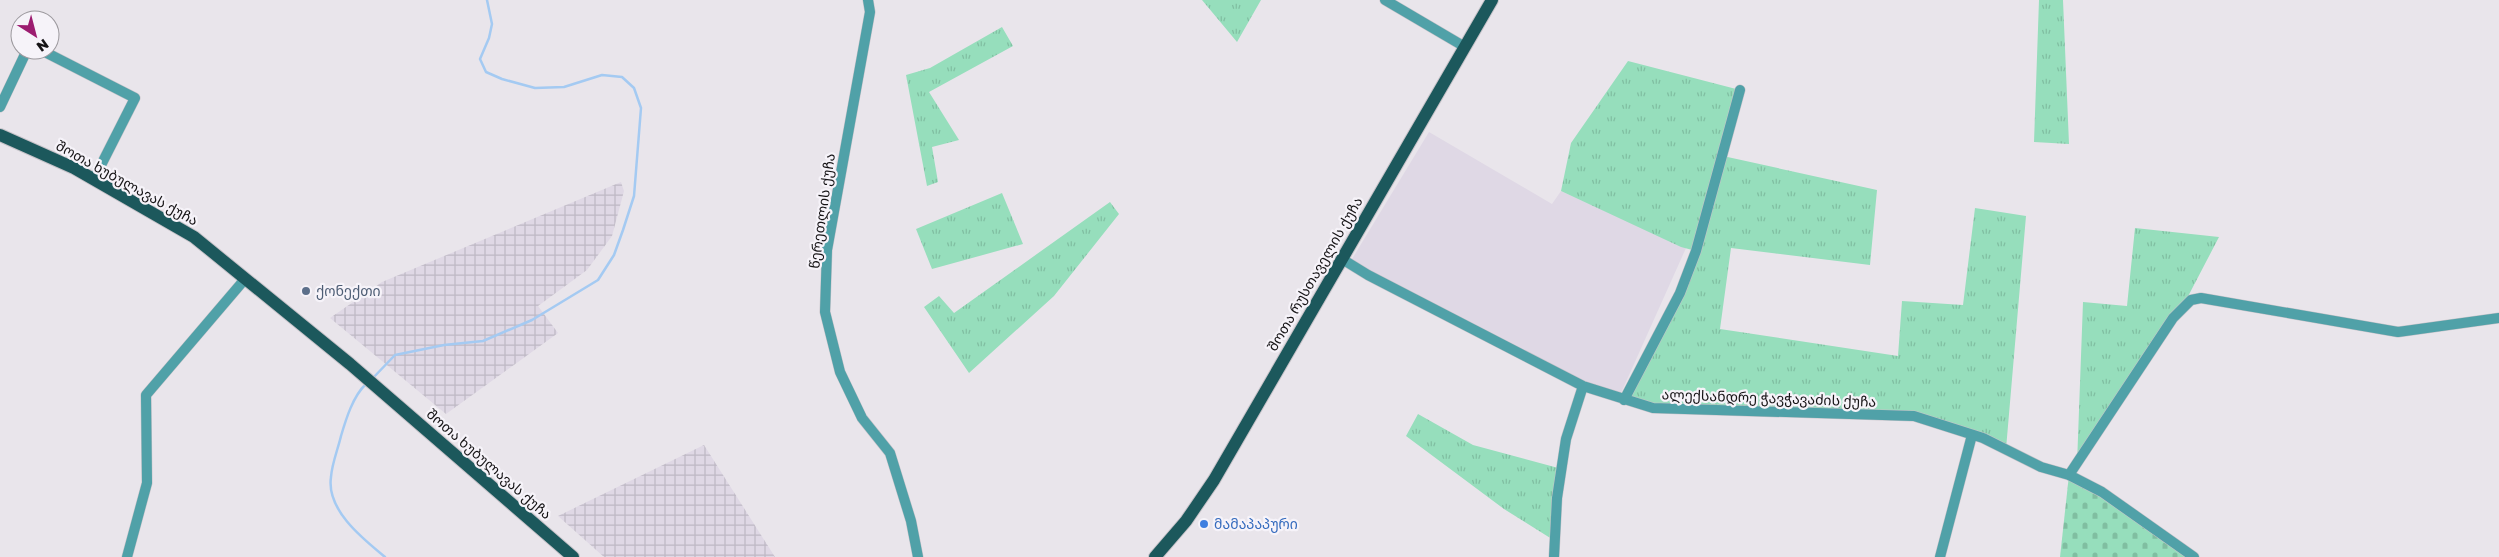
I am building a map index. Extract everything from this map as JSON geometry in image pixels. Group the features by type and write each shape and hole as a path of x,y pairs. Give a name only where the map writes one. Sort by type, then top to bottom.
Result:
{"main road":[{"name":"შოთა რუსთაველის ქუჩა","path":"1155,557 1186,521 1214,480 1465,47 1489,2"},
{"name":"შოთა ხუბულავას ქუჩა","path":"0,134 94,179 194,237 350,364 573,557"}],"street":[{"name":"წერეთლის ქუჩა","path":"868,0 870,12 827,250 825,312 840,372 862,418 890,453 911,521 918,557"},
{"path":"1385,0 1465,47"},
{"path":"0,107 22,60"},
{"path":"60,60 135,98 94,179"},
{"path":"1624,400 1680,293 1696,251 1740,90"},
{"name":"ალექსანდრე ჭავჭავაძის ქუჩა","path":"1342,259 1368,275 1582,386 1624,400 1653,408 1914,416 1972,435 2041,467 2069,475 2102,492 2194,557"},
{"path":"127,557 147,483 146,395 244,279"},
{"path":"2069,475 2173,318 2191,300 2201,298 2398,332 2499,318"},
{"path":"1554,557 1558,498 1566,438 1582,386"},
{"path":"1940,557 1972,435"}],"shaded area":[{"path":"1429,132 1552,204 1561,191 1686,248 1621,393 1585,383 1374,273 1352,259"},
{"path":"621,182 624,191 612,236 587,270 538,306 558,333 446,414 330,318 382,282"},
{"path":"704,445 775,557 604,557 558,516"}],"green space":[{"path":"1202,0 1261,0 1237,42"},
{"path":"2039,0 2063,0 2069,144 2034,142"},
{"path":"1002,27 1013,46 929,92 959,140 932,147 938,182 927,186 906,75 930,68"},
{"path":"1628,61 1740,90 1723,156 1877,190 1870,265 1731,248 1720,329 1898,356 1902,301 1963,305 1975,208 2026,216 2006,449 1914,416 1653,408 1624,400 1696,251 1681,247 1561,191 1571,143"},
{"path":"1002,193 1023,244 932,269 916,229"},
{"path":"1110,202 1119,214 1054,296 969,373 924,307 939,296 954,313"},
{"path":"2135,228 2219,237 2183,306 2077,464 2083,302 2127,306"},
{"path":"1418,414 1473,445 1562,469 1555,541 1504,509 1406,436"},
{"path":"2069,475 2194,557 2060,557"}],"waterway":[{"path":"372,379 395,355 444,345 483,341 532,320 598,280 614,255 634,196 641,108 634,88 622,77 602,75 564,87 535,88 502,79 486,72 480,59 489,38 492,24 487,0"},
{"path":"366,384 354,401 345,422 333,467 331,489 334,501 348,523 385,557"}],"place":[{"name":"ქონექთი","path":"306,291"},
{"name":"მამაპაპური","path":"1204,524"}]}
